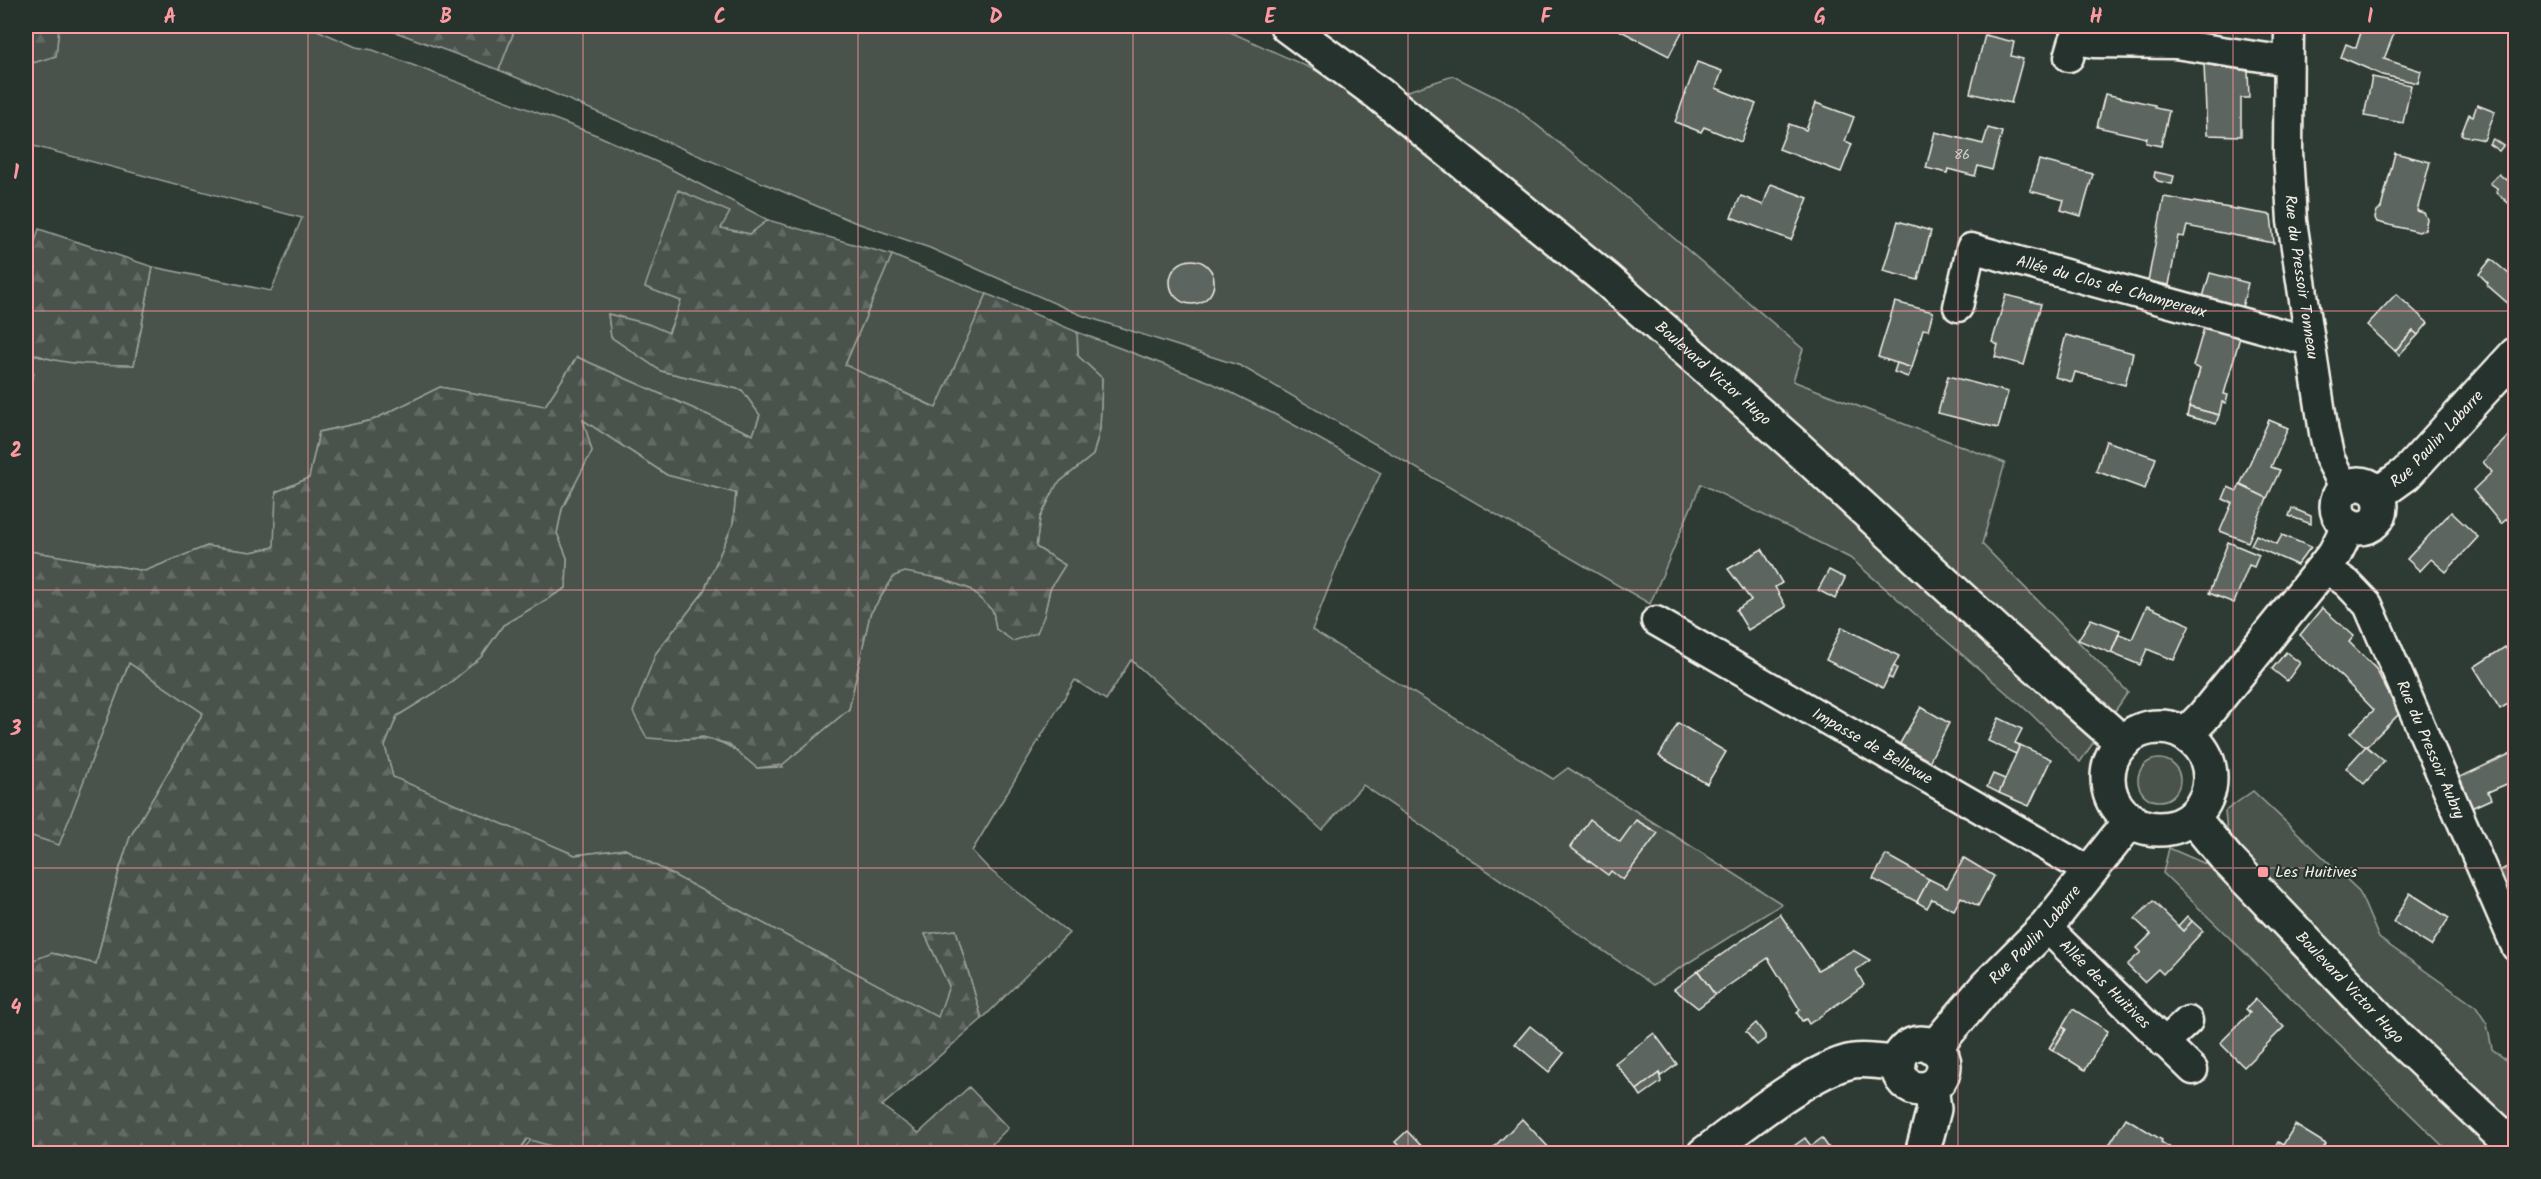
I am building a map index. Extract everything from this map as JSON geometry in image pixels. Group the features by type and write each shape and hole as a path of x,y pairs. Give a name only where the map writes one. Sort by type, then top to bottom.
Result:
{"main road":[{"name":"Boulevard Victor Hugo","path":"1287,26 1379,94 1606,279 1790,441 2010,644 2123,743"},
{"name":"Rue Paulin Labarre","path":"2378,494 2406,474 2516,354"},
{"name":"Rue Paulin Labarre","path":"2345,489 2359,484 2367,485 2378,494 2381,508 2375,521 2363,527 2349,525"},
{"path":"2186,734 2203,717 2335,552 2349,525 2339,515 2337,508 2340,494 2345,489"},
{"path":"2153,728 2169,728 2186,734 2198,745 2208,763 2211,780 2205,802 2193,818 2169,829 2148,828 2131,820 2120,811 2113,800 2108,777 2112,760 2123,743 2135,733 2153,728"},
{"name":"Boulevard Victor Hugo","path":"2193,818 2227,859 2396,1036 2516,1149"},
{"name":"Rue Paulin Labarre","path":"1934,1048 1986,987 2046,927 2131,820"},
{"path":"1915,1044 1928,1044 1934,1048 1943,1058 1944,1072 1937,1083 1931,1087 1924,1089 1911,1086 1902,1077 1899,1064 1904,1052 1915,1044"},
{"path":"1704,1154 1803,1083 1831,1068 1853,1061 1899,1064"},
{"path":"1922,1154 1934,1110 1931,1087"}],"street":[{"name":"Rue du Pressoir Tonneau","path":"2289,26 2288,152 2292,221 2309,341 2330,459 2345,489"},
{"path":"2069,57 2074,40 2094,43 2175,44 2288,61"},
{"name":"Allée du Clos de Champereux","path":"1958,307 1971,248 2309,341"},
{"name":"Rue du Pressoir Aubry","path":"2324,567 2347,583 2367,605 2516,947"},
{"name":"Impasse de Bellevue","path":"1656,621 2090,872"},
{"name":"Allée des Huitives","path":"2046,927 2193,1070"},
{"name":"Allée des Huitives","path":"2164,1043 2188,1021"}],"green space":[{"path":"26,26 59,26 56,56 26,65"},
{"path":"59,26 308,26 356,47 373,50 599,136 661,164 768,220 750,234 720,228 729,213 646,287 682,301 668,333 648,324 608,314 611,337 661,371 742,390 760,415 753,435 577,357 545,406 440,387 373,420 319,432 309,478 276,492 275,547 251,552 207,546 145,571 30,551 26,557 26,397 34,373 26,373 26,350 40,357 134,365 153,267 271,291 302,218 26,144 26,65 56,56"},
{"path":"379,26 516,26 499,70"},
{"path":"516,26 1217,26 1381,100 1453,76 1513,106 1619,191 1803,349 1793,381 2005,463 1982,544 2128,692 2080,762 2030,713 1850,558 1701,484 1650,604 1241,366 1081,315 930,248 854,222 499,70"},
{"path":"678,190 730,212 721,228 750,234 768,220 892,255 845,365 936,408 987,294 1077,332 1078,356 1102,378 1100,429 1093,455 1057,484 1040,518 1036,547 1065,565 1050,589 1044,616 1037,633 1013,641 996,629 993,611 970,589 943,579 905,572 894,576 870,614 849,709 782,765 757,768 728,744 703,737 676,740 647,738 633,712 656,653 703,593 733,524 736,493 667,475 583,420 592,451 562,509 557,533 567,558 566,588 503,625 481,657 446,686 397,716 385,746 393,777 575,855 625,849 938,1017 949,986 925,934 956,930 982,1019 882,1106 919,1133 969,1087 1008,1128 982,1154 579,1154 527,1139 517,1154 26,1153 26,963 52,953 96,964 119,871 130,837 203,713 129,663 59,845 26,834 26,557 30,551 145,571 207,546 251,552 274,547 276,492 309,478 319,432 373,420 440,387 545,406 577,357 753,435 760,415 742,390 661,371 611,337 608,314 648,324 669,333 681,301 645,287"},
{"path":"39,229 153,267 134,365 65,362 26,350 26,269"},
{"path":"892,255 987,294 937,408 845,365"},
{"path":"1077,332 1210,382 1274,414 1381,473 1347,541 1312,630 1553,779 1568,768 1782,904 1653,985 1363,785 1322,830 1131,660 1106,700 1075,680 972,851 990,870 1069,933 982,1019 956,930 925,934 949,986 939,1018 625,849 575,855 393,778 385,746 397,716 446,686 481,657 503,625 566,588 567,558 557,533 562,509 592,451 582,419 667,475 736,493 733,524 703,593 656,653 676,740 702,739 721,742 757,768 783,767 782,765 849,709 870,614 894,576 905,571 943,579 970,589 993,611 996,629 1044,616 1050,589 1065,565 1036,547 1040,518 1057,484 1093,455 1100,429 1102,378 1078,356"},
{"path":"129,663 203,713 130,837 119,871 96,964 56,954 26,964 26,834 59,844"},
{"path":"2159,759 2174,765 2180,780 2174,795 2159,801 2144,795 2138,780 2144,765"},
{"path":"2253,791 2359,891 2379,938 2476,1007 2487,1024 2492,1049 2509,1062 2515,1063 2515,1132 2459,1080 2255,867 2227,832 2225,811"},
{"path":"2169,848 2208,865 2421,1079 2500,1153 2450,1153 2163,873"},
{"path":"531,1140 579,1153 519,1154"}],"building":[{"path":"1621,26 1685,26 1669,56 1619,30"},
{"path":"2363,26 2397,26 2384,59 2421,71 2418,83 2382,75 2341,57 2346,44 2356,48"},
{"path":"2482,26 2511,26 2508,35"},
{"path":"1985,35 2014,42 2011,56 2023,59 2011,103 1970,93"},
{"path":"1697,62 1722,71 1716,88 1756,104 1741,142 1704,127 1701,132 1675,122"},
{"path":"2204,64 2248,71 2249,98 2241,98 2241,136 2207,135"},
{"path":"2372,77 2411,85 2403,123 2364,116"},
{"path":"2105,94 2155,105 2155,108 2169,111 2161,146 2146,143 2147,138 2097,127"},
{"path":"1816,103 1854,117 1845,141 1852,144 1841,172 1779,149 1789,124 1806,130"},
{"path":"2477,105 2495,112 2484,140 2461,135 2469,114 2473,116"},
{"path":"1988,128 2002,132 1992,170 1978,166 1975,176 1948,169 1947,173 1926,168 1935,132 1983,144"},
{"path":"2493,139 2503,146 2499,151 2489,144"},
{"path":"2395,153 2430,162 2417,211 2424,213 2427,219 2425,229 2419,232 2377,222 2375,218 2377,211 2381,208"},
{"path":"2039,160 2093,174 2081,216 2061,210 2064,200 2030,191"},
{"path":"2155,172 2174,176 2172,184 2158,181 2154,177"},
{"path":"2499,174 2506,180 2510,177 2516,181 2516,210 2496,192 2498,189 2490,183"},
{"path":"1771,184 1808,198 1791,240 1731,217 1741,196 1763,205"},
{"path":"2164,197 2271,215 2274,243 2187,226 2184,237 2178,236 2169,285 2148,281"},
{"path":"1898,221 1931,231 1918,280 1883,271"},
{"path":"2491,259 2516,280 2516,301 2511,306 2487,285 2488,283 2479,274"},
{"path":"1192,260 1207,267 1214,282 1207,297 1192,304 1177,297 1170,282 1177,267"},
{"path":"2210,273 2248,283 2242,308 2203,297"},
{"path":"2396,294 2428,323 2418,335 2413,331 2395,351 2367,325"},
{"path":"2006,295 2041,304 2024,365 1995,357 1998,345 1992,342"},
{"path":"1895,302 1933,312 1928,330 1923,329 1912,368 1878,357"},
{"path":"2204,328 2240,337 2224,394 2228,395 2226,403 2222,402 2219,415 2189,407 2200,369 2193,366"},
{"path":"2413,331 2418,335 2399,355 2395,351"},
{"path":"2066,335 2133,353 2125,385 2075,372 2072,382 2055,377"},
{"path":"1897,363 1912,368 1908,377 1894,372"},
{"path":"1948,376 2008,392 1998,428 1938,413"},
{"path":"2189,407 2219,415 2216,424 2187,416"},
{"path":"2269,420 2288,428 2271,467 2280,470 2267,498 2240,485"},
{"path":"2516,428 2516,511 2501,524 2473,490 2492,472 2483,462"},
{"path":"2106,441 2156,458 2145,489 2096,471"},
{"path":"2240,485 2267,498 2248,542 2220,531 2232,503 2223,499 2228,487 2237,491"},
{"path":"2292,508 2311,516 2311,524 2289,516"},
{"path":"2451,512 2478,537 2446,572 2431,559 2420,571 2407,559"},
{"path":"2516,514 2516,529 2508,520"},
{"path":"2256,535 2277,544 2282,535 2311,547 2297,565 2251,545"},
{"path":"2228,542 2259,555 2254,567 2249,565 2234,603 2209,593"},
{"path":"1762,549 1782,583 1775,587 1786,607 1748,630 1736,610 1751,600 1728,569"},
{"path":"1829,570 1845,578 1835,599 1818,590"},
{"path":"2147,606 2190,625 2174,660 2147,649 2140,665 2111,653 2119,634 2132,639"},
{"path":"2322,608 2354,636 2349,642 2376,669 2399,714 2366,747 2350,733 2374,710 2300,635"},
{"path":"2091,619 2120,630 2111,653 2078,640"},
{"path":"1842,627 1899,656 1883,688 1826,660"},
{"path":"2505,647 2516,663 2516,699 2500,709 2474,667"},
{"path":"2286,652 2300,663 2287,681 2272,669"},
{"path":"1894,666 1897,668 1892,679 1888,677"},
{"path":"1921,707 1949,723 1929,762 1899,745"},
{"path":"1999,718 2022,729 2015,743 2020,745 2016,754 1988,741"},
{"path":"1678,723 1726,752 1707,784 1659,756"},
{"path":"2020,745 2051,759 2029,806 1999,793"},
{"path":"2366,746 2384,761 2364,784 2346,768"},
{"path":"2516,751 2516,780 2488,792 2491,799 2469,809 2456,779"},
{"path":"1993,774 2005,779 1999,793 1987,787"},
{"path":"1590,819 1620,842 1636,820 1658,833 1623,880 1611,871 1608,875 1570,847"},
{"path":"1886,855 1929,879 1917,902 1873,879"},
{"path":"1964,858 1994,876 1978,906 1961,897 1954,910 1932,899 1927,908 1917,902 1929,879 1947,888"},
{"path":"2513,864 2516,869 2516,905 2513,907 2497,872"},
{"path":"2410,893 2449,918 2431,946 2393,922"},
{"path":"2153,901 2183,931 2192,921 2203,931 2163,974 2158,969 2144,982 2127,965 2141,952 2137,948 2151,934 2135,919"},
{"path":"1780,914 1818,970 1853,950 1870,960 1856,970 1864,985 1809,1024 1806,1019 1802,1021 1797,1013 1800,1010 1768,958 1715,995 1698,971"},
{"path":"2187,916 2192,921 2183,931 2178,926"},
{"path":"1698,971 1715,995 1698,1008 1674,989"},
{"path":"2256,999 2284,1027 2244,1067 2220,1043 2250,1013 2246,1009"},
{"path":"2073,1009 2108,1031 2085,1070 2053,1050 2066,1029 2062,1027"},
{"path":"1756,1023 1765,1035 1765,1039 1757,1045 1746,1032"},
{"path":"1530,1026 1564,1053 1549,1072 1515,1044"},
{"path":"2062,1027 2066,1029 2053,1050 2049,1048"},
{"path":"1654,1033 1677,1064 1661,1076 1659,1073 1637,1090 1615,1063"},
{"path":"1659,1073 1661,1082 1641,1096 1637,1090"},
{"path":"2126,1118 2162,1140 2161,1142 2172,1149 2169,1154 2123,1154 2109,1145"},
{"path":"1522,1119 1553,1152 1487,1154"},
{"path":"2295,1125 2326,1144 2320,1154 2271,1154 2278,1142 2283,1145"},
{"path":"1407,1131 1429,1154 1393,1154 1400,1147 1395,1142"},
{"path":"1805,1138 1811,1146 1822,1138 1833,1154 1792,1154 1791,1148"}],"place":[{"name":"Les Huitives","path":"2263,872"}]}
